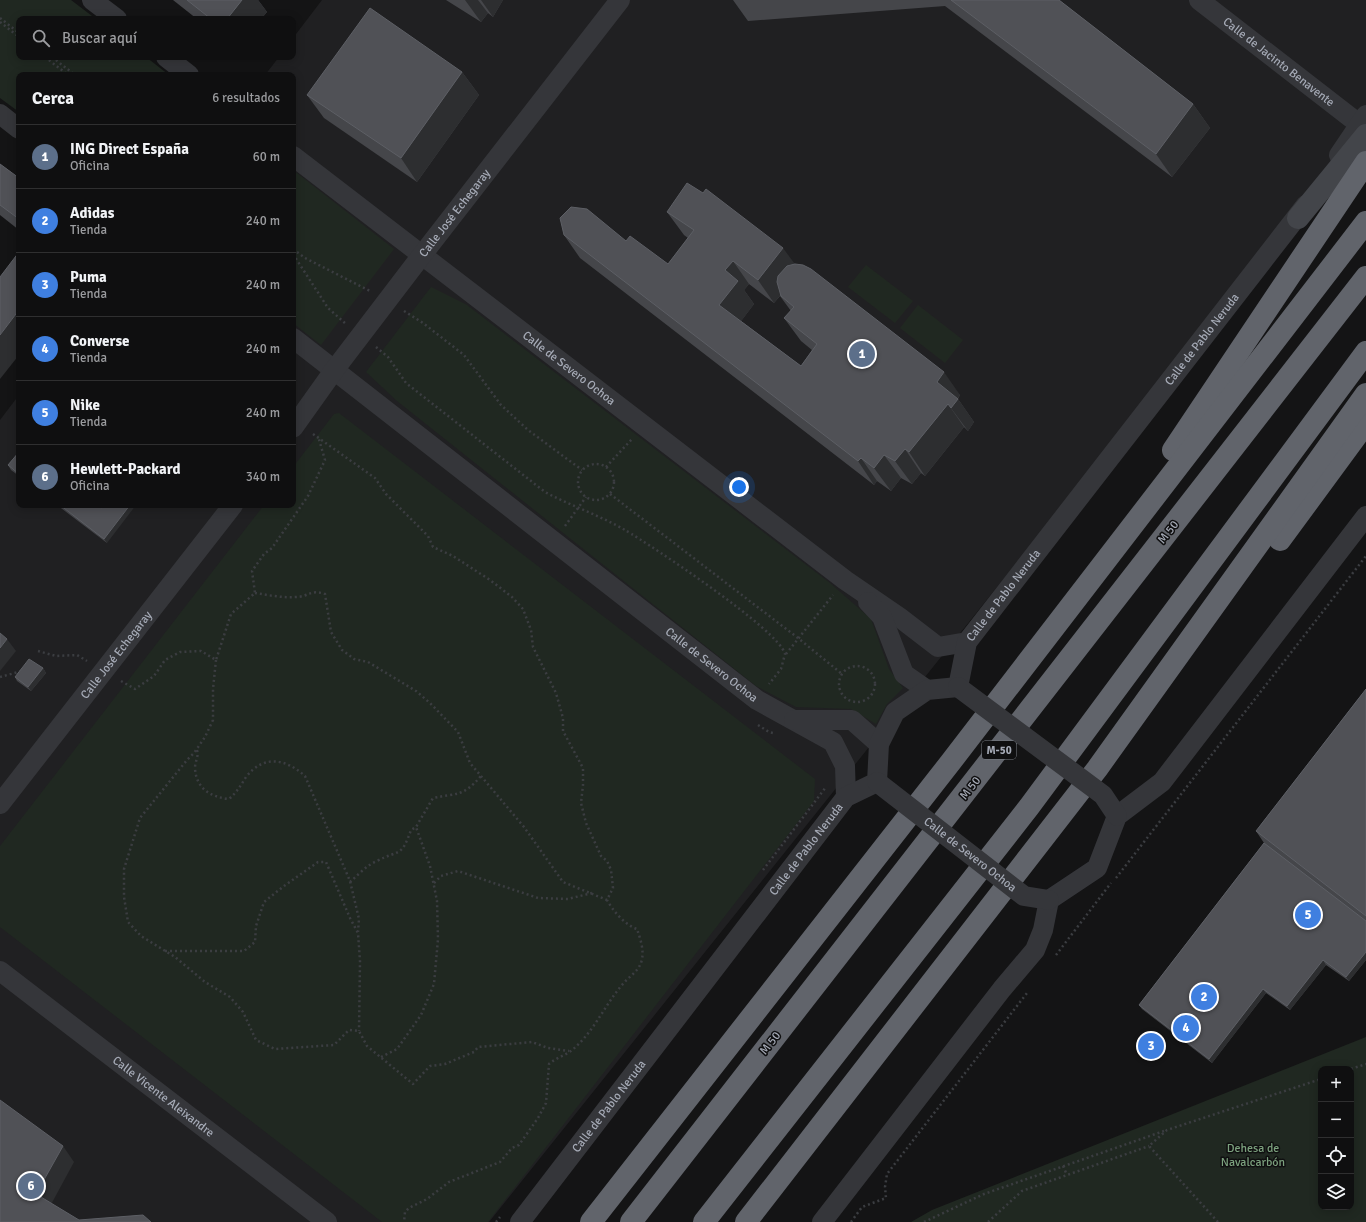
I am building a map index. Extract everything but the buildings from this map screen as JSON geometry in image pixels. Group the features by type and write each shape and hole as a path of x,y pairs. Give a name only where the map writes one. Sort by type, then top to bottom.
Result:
{"highway":[{"path":"1060,619 1366,162"},
{"path":"591,1222 1060,619 1366,222"},
{"name":"M 50","path":"631,1222 1366,277"},
{"path":"704,1222 1029,807 1366,352"},
{"path":"1097,769 1366,394"},
{"path":"746,1222 1097,769 1214,628 1366,423"}],"street":[{"path":"92,0 113,16"},
{"name":"Calle José Echegaray","path":"296,424 335,369 422,255 620,0"},
{"name":"Calle de Jacinto Benavente","path":"1199,0 1364,125"},
{"path":"170,60 185,72"},
{"path":"0,114 16,127"},
{"path":"1298,218 1364,125"},
{"name":"Calle de Severo Ochoa","path":"296,158 845,580 899,617 938,647 967,642"},
{"name":"Calle de Pablo Neruda","path":"958,686 967,642 1298,218"},
{"name":"Calle de Severo Ochoa","path":"296,340 335,369 757,700 786,727 833,742 845,766 846,797"},
{"name":"Calle José Echegaray","path":"0,804 231,508"},
{"path":"822,1222 1002,989 1035,950 1042,930 1049,900 1097,868 1117,816 1162,782 1366,516"},
{"name":"Calle de Severo Ochoa","path":"845,580 882,617 904,674 927,690"},
{"path":"877,782 879,744 895,712 927,690 958,686 1103,794 1117,816"},
{"name":"Calle de Severo Ochoa","path":"786,727 852,720 879,744"},
{"name":"Calle de Severo Ochoa","path":"877,782 1024,896 1049,900"},
{"name":"Calle de Pablo Neruda","path":"520,1222 846,797 877,782"},
{"name":"Calle Vicente Aleixandre","path":"0,971 327,1222"}],"path":[{"path":"0,18 16,30"},
{"path":"0,22 16,35"},
{"path":"49,60 64,72"},
{"path":"56,60 71,72"},
{"path":"296,251 305,258 388,300 423,323 464,355 501,405 528,430 582,470"},
{"path":"296,259 328,308 388,357 406,383 433,405 545,492 625,529 719,593 761,625 778,641 785,654"},
{"path":"606,467 645,426"},
{"path":"296,428 317,435 375,478 386,494 428,536 433,546 453,556 490,580 512,597 523,609 531,630 533,647 556,693 563,718 563,731 583,768 581,803 584,816 601,856 607,861 611,870 613,888 607,900"},
{"path":"254,593 252,571 264,554 272,548 308,496 325,460 317,435"},
{"path":"593,464 606,467 613,474 614,479 614,484 610,494 603,499 594,500 586,497 579,489 578,479 582,470 593,464"},
{"path":"610,494 798,638 842,674"},
{"path":"554,542 586,497"},
{"path":"786,727 769,732 753,720 751,712 757,700 781,669 785,654 845,580"},
{"path":"254,593 281,597 297,597 316,591 325,594 331,632 342,650 354,659 368,662 416,691 430,703 458,732 470,763 524,826 563,882 607,900 611,907 630,926 637,929 642,944 643,958 638,970 622,985 594,1028 571,1052 556,1057 549,1064 546,1103 538,1118 519,1145 512,1148 500,1162 449,1182 427,1199 409,1208 405,1212 404,1222"},
{"path":"254,593 231,614 216,660 213,689 213,720 205,737 197,749 140,818 124,868 124,897 128,922 140,936 175,957 205,982 230,997 243,1012 256,1040 275,1049 334,1045 348,1030 359,1032"},
{"path":"38,651 56,656 77,656 104,670"},
{"path":"126,684 135,689 154,676 165,660 180,652 201,651 216,660"},
{"path":"858,666 867,669 873,676 875,685 872,694 865,700 856,702 847,699 841,692 839,683 842,674 849,668 858,666"},
{"path":"0,677 24,670"},
{"path":"197,749 198,757 195,767 198,779 204,792 216,798 229,799 239,791 247,777 258,765 274,761 294,766 305,776 350,882 359,919 359,1032 367,1046 413,1084 430,1066 446,1064 474,1052 478,1047 532,1042 548,1048 571,1052"},
{"path":"350,882 376,861 397,854 406,845 411,830 416,827 433,798 460,794 474,784 481,776"},
{"path":"826,786 830,781"},
{"path":"381,1057 397,1049 421,1015 434,984 438,939 437,901 430,866 416,827"},
{"path":"164,951 244,951 255,942 256,926 264,902 318,862 326,862 358,933"},
{"path":"433,884 441,876 458,871 538,898 568,899 592,893"},
{"path":"851,1222 862,1207 886,1198 885,1187 887,1174 1032,986"},
{"path":"1354,1068 1366,1064"},
{"path":"924,1222 984,1194 1167,1130 1318,1080"},
{"path":"988,1222 1022,1191 1149,1146 1167,1130"},
{"path":"1149,1146 1218,1222"},
{"path":"1063,1166 1067,1175"}],"shaded area":[{"path":"322,0 1366,0 1366,118 1293,217 489,1222 0,1222 0,420 16,399 16,508 296,508 296,72 267,72 277,60 296,60 296,34"}],"green space":[{"path":"0,0 71,0 92,16 16,16 16,60 150,60 165,72 16,72 16,110 0,98"},
{"path":"296,172 394,249 321,345 296,325"},
{"path":"866,265 913,301 895,323 848,287"},
{"path":"431,287 467,305 830,583 871,619 889,669 903,688 887,704 876,724 851,709 796,707 756,686 397,401 366,372"},
{"path":"918,305 963,340 945,363 900,328"},
{"path":"339,413 815,779 814,801 488,1222 382,1222 0,927 0,846 262,508 296,508 296,463 334,414"},
{"name":"Dehesa de Navalcarbón","path":"1366,1037 1366,1222 911,1222 932,1210"}],"place":[{"name":"ING Direct España","path":"862,354"},
{"name":"Nike","path":"1308,915"},
{"name":"Adidas","path":"1204,997"},
{"name":"Converse","path":"1186,1028"},
{"name":"Puma","path":"1151,1046"},
{"name":"Hewlett-Packard","path":"31,1186"}]}
